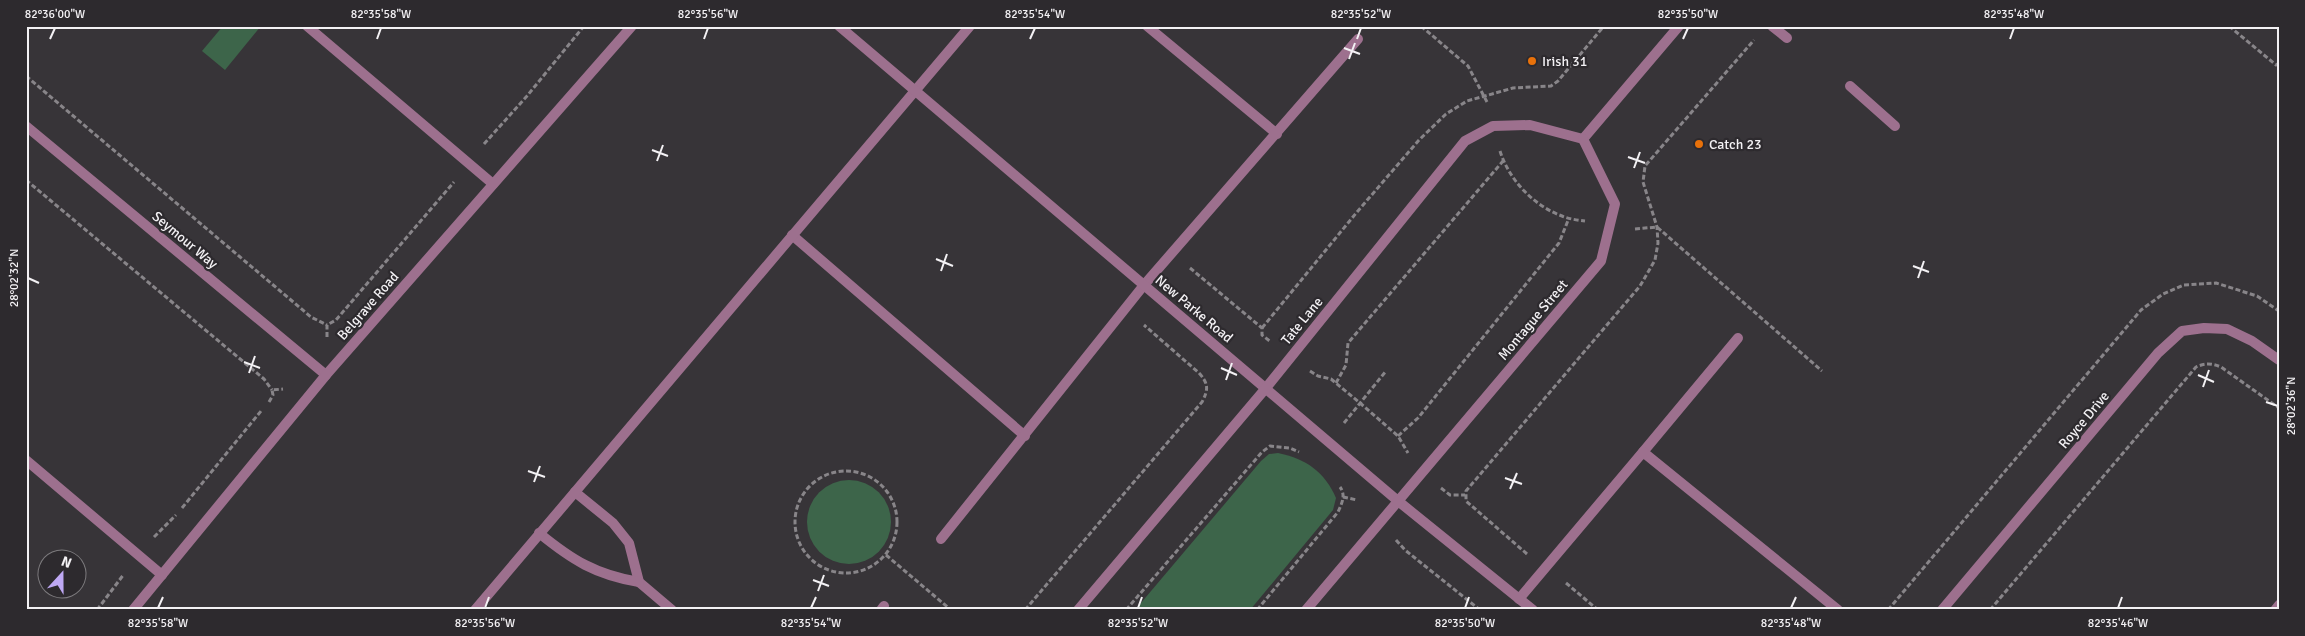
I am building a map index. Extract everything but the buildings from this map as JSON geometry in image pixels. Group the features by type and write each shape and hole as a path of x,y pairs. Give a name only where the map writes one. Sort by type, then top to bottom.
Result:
{"street":[{"path":"307,26 493,184"},
{"name":"Belgrave Road","path":"133,610 326,375 632,26"},
{"name":"New Parke Road","path":"839,26 1398,501 1533,610"},
{"path":"475,610 970,26"},
{"path":"1147,26 1276,134"},
{"path":"1583,139 1679,26"},
{"path":"1772,26 1787,38"},
{"path":"941,539 1144,285 1358,39"},
{"path":"1850,86 1895,126"},
{"name":"Tate Lane","path":"1078,610 1266,388 1466,141 1492,126 1530,125 1583,139"},
{"name":"Seymour Way","path":"26,126 326,375"},
{"name":"Montague Street","path":"1306,610 1601,261 1615,204 1583,139"},
{"path":"792,235 1025,436"},
{"name":"Royce Drive","path":"1942,610 2158,353 2182,331 2204,328 2227,329 2252,341 2279,360"},
{"path":"1519,599 1738,338"},
{"path":"1643,452 1838,610"},
{"path":"26,460 162,575"},
{"path":"575,492 613,523 629,543 639,582"},
{"path":"539,533 581,565 597,572 639,582 672,610"},
{"path":"2275,610 2279,605"}],"path":[{"path":"327,325 336,320 470,164 475,153 527,96 584,26"},
{"path":"2229,26 2276,65 2279,63"},
{"path":"1598,610 1466,502 1466,491 1640,286 1655,260 1658,243 1657,227 1642,182 1645,166 1759,34"},
{"path":"26,76 311,317 327,325"},
{"path":"1335,383 1346,365 1348,343 1503,161"},
{"path":"26,180 264,379 272,390 270,401 188,498 178,514 136,553 131,565 97,610"},
{"path":"1398,436 1418,418 1558,243 1569,218"},
{"path":"1173,253 1262,328 1262,335 1290,358 1318,376 1331,379 1398,436 1421,474"},
{"path":"1888,610 2141,310 2163,294 2184,285 2216,283 2257,296 2279,311"},
{"path":"1025,610 1202,402 1207,393 1207,382 1199,373 1124,311"},
{"path":"327,325 327,338"},
{"path":"1990,610 2196,367 2212,363 2221,367 2279,408"},
{"path":"1126,610 1262,452 1270,446 1290,448 1314,460 1386,371"},
{"path":"272,390 287,388"},
{"path":"848,470 868,476 886,489 894,501 898,515 894,543 886,555 876,564 850,573 836,572 823,568 812,560 803,550 797,538 795,524 796,510 801,497 809,486 820,478 834,472 848,470"},
{"path":"1257,610 1338,512 1343,491 1338,484"},
{"path":"1343,497 1358,501 1381,522 1405,550 1480,610"},
{"path":"886,555 951,610"}],"green space":[{"path":"223,26 261,26 225,70 202,51"},
{"path":"1278,453 1297,459 1320,473 1336,498 1333,510 1250,610 1135,610 1261,461 1269,454"},
{"path":"849,480 865,483 884,499 888,506 891,522 888,538 872,557 865,561 849,564 833,561 814,545 810,538 807,522 810,506 826,487 833,483"}],"place":[{"name":"Irish 31","path":"1532,61"},
{"name":"Catch 23","path":"1699,144"}]}
